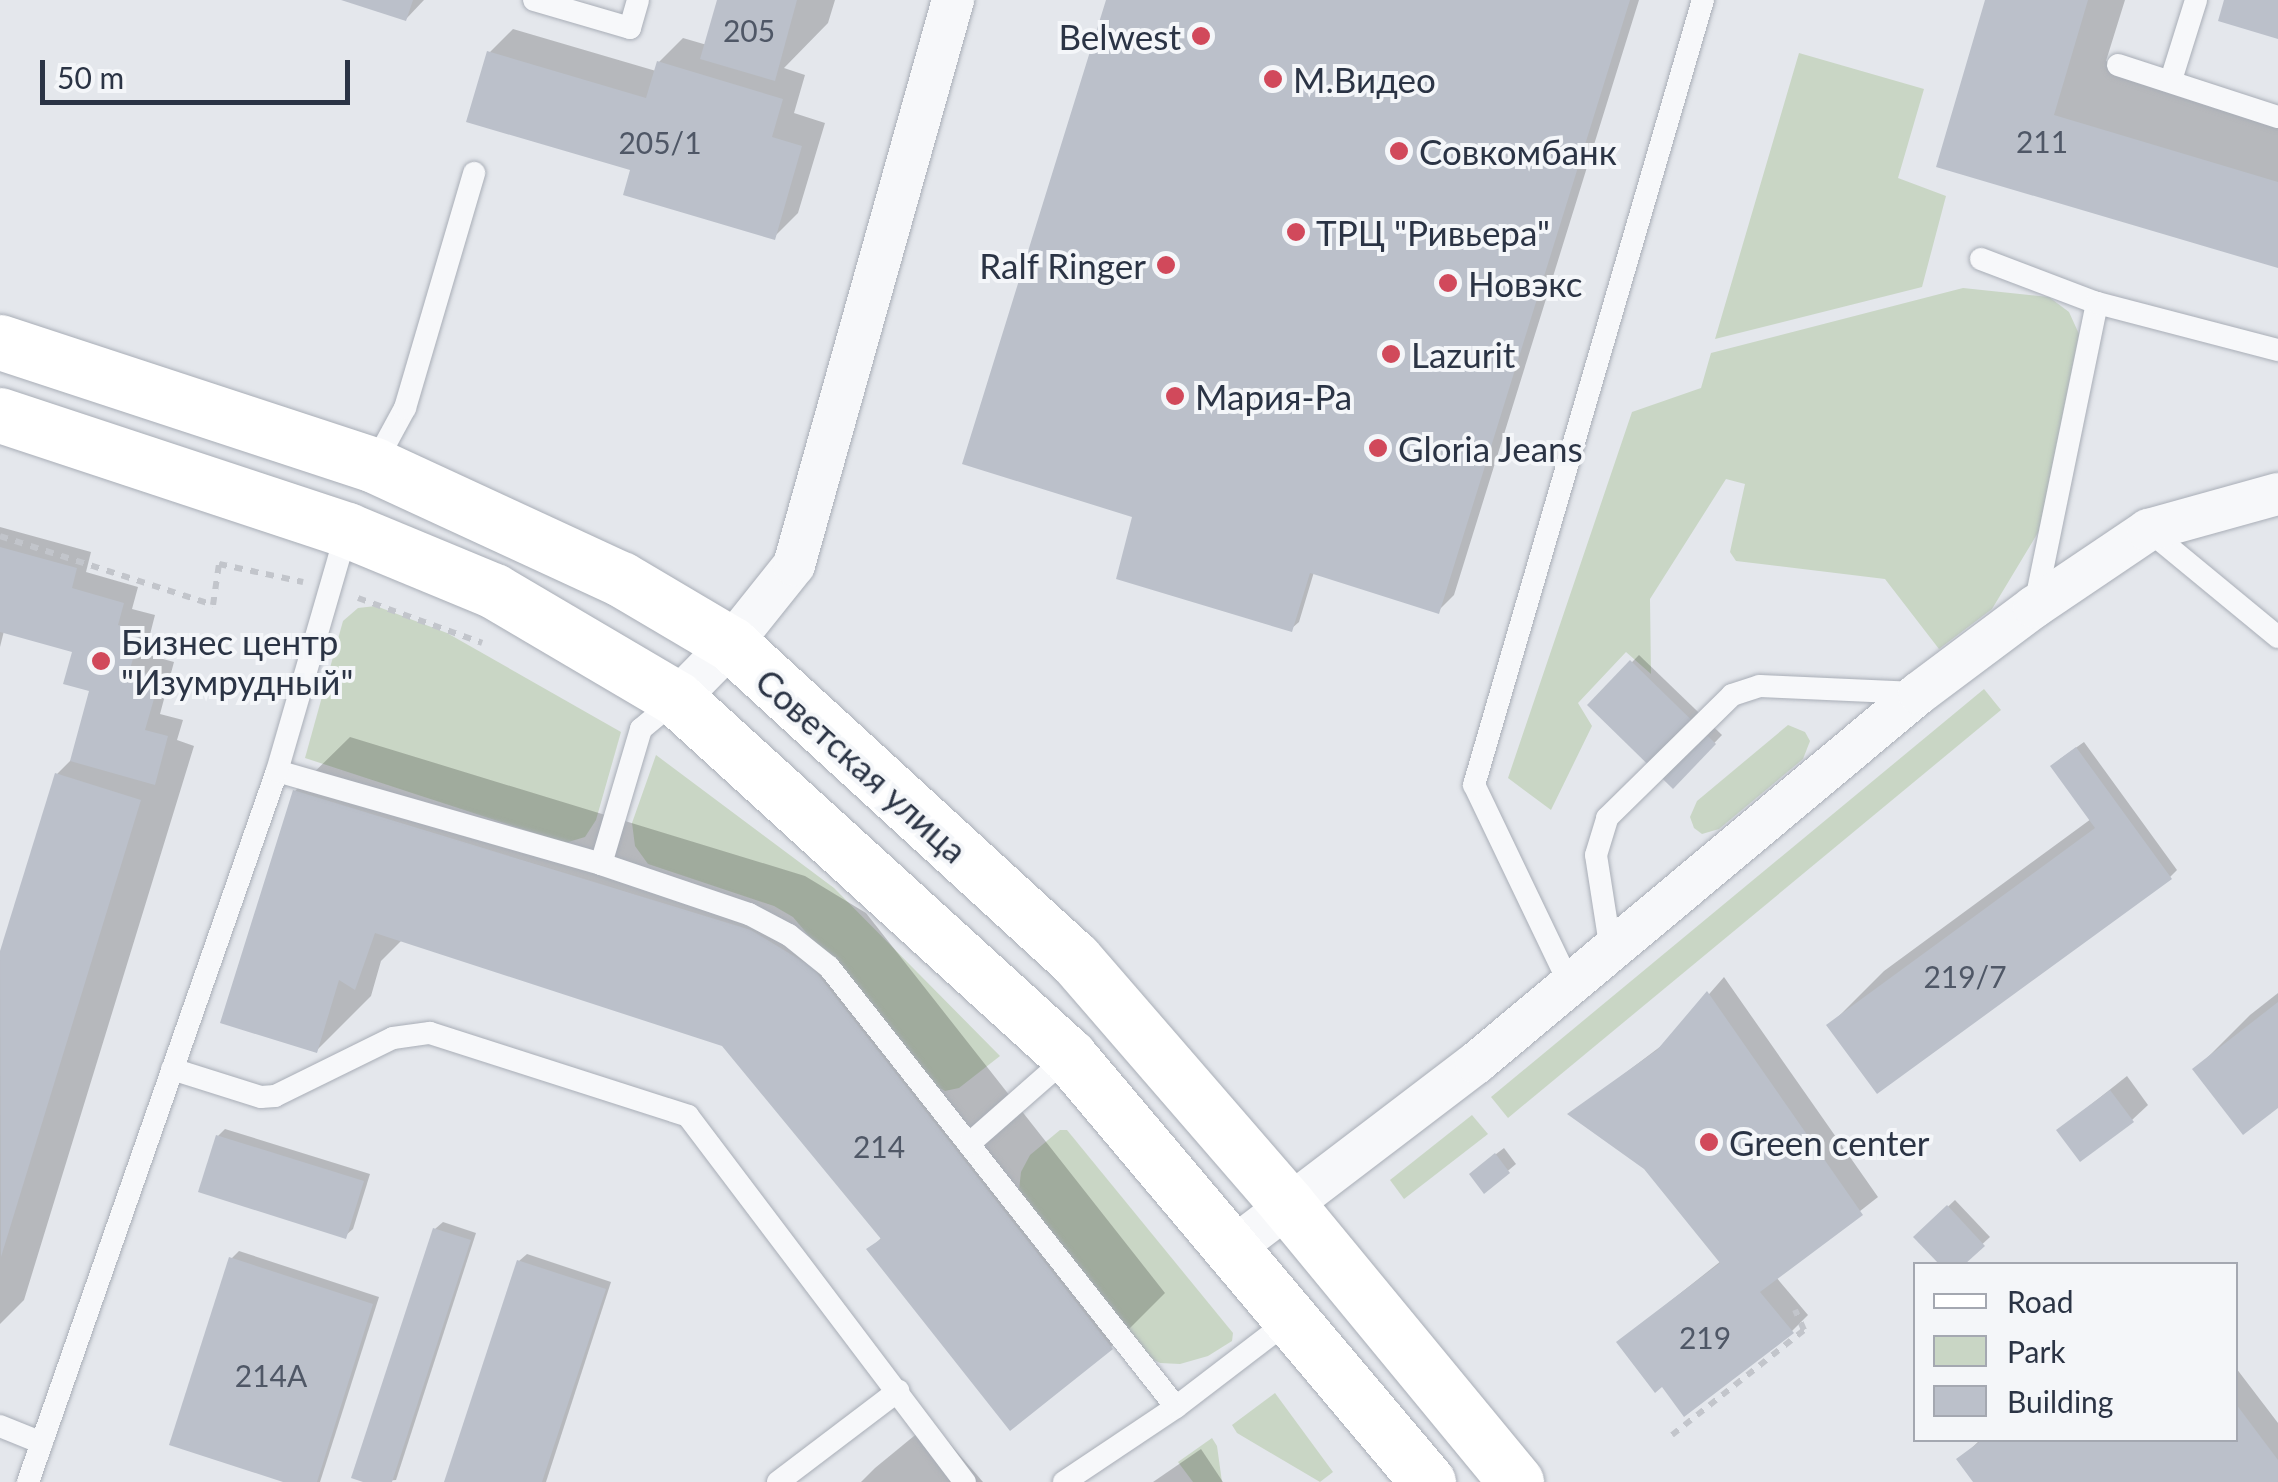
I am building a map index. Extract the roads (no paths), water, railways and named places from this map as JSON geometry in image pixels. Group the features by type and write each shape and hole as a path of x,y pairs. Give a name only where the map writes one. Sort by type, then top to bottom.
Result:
{"main road":[{"name":"Советская улица","path":"0,342 374,466 621,579 730,644 1075,959 1287,1204 1513,1481"},
{"path":"0,415 347,530 494,592 677,699 1069,1056 1428,1482"},
{"path":"347,530 374,466"}],"street":[{"path":"677,699 730,644 794,565 953,0"},
{"path":"1233,1248 1476,1064 1919,693 2034,607 2148,530 2278,494"}],"lane":[{"path":"534,0 630,28 638,0"},
{"path":"1570,985 1474,785 1703,0"},
{"path":"2171,80 2196,0"},
{"path":"2118,65 2278,118"},
{"path":"374,466 405,408 474,173"},
{"path":"1981,259 2097,303 2278,350"},
{"path":"2034,607 2097,303"},
{"path":"28,1482 277,770 347,530"},
{"path":"2148,530 2278,636"},
{"path":"1611,951 1596,856 1607,818 1732,695 1760,686 1919,693"},
{"path":"602,864 641,729 677,699"},
{"path":"277,770 602,864 749,914 789,935 829,968 1176,1406"},
{"path":"172,1069 261,1096 275,1096 393,1038 430,1034 688,1116 965,1482"},
{"path":"970,1143 1069,1056"},
{"path":"1064,1482 1176,1406 1290,1318"},
{"path":"778,1482 898,1391"},
{"path":"0,1426 42,1443"}],"place":[{"name":"Belwest","path":"1201,36"},
{"name":"М.Видео","path":"1273,79"},
{"name":"Совкомбанк","path":"1399,151"},
{"name":"ТРЦ \"Ривьера\"","path":"1296,232"},
{"name":"Ralf Ringer","path":"1166,265"},
{"name":"Новэкс","path":"1448,283"},
{"name":"Lazurit","path":"1391,354"},
{"name":"Мария-Ра","path":"1175,396"},
{"name":"Gloria Jeans","path":"1378,448"},
{"name":"Бизнес центр \"Изумрудный\"","path":"101,661"},
{"name":"Green center","path":"1709,1142"}]}
